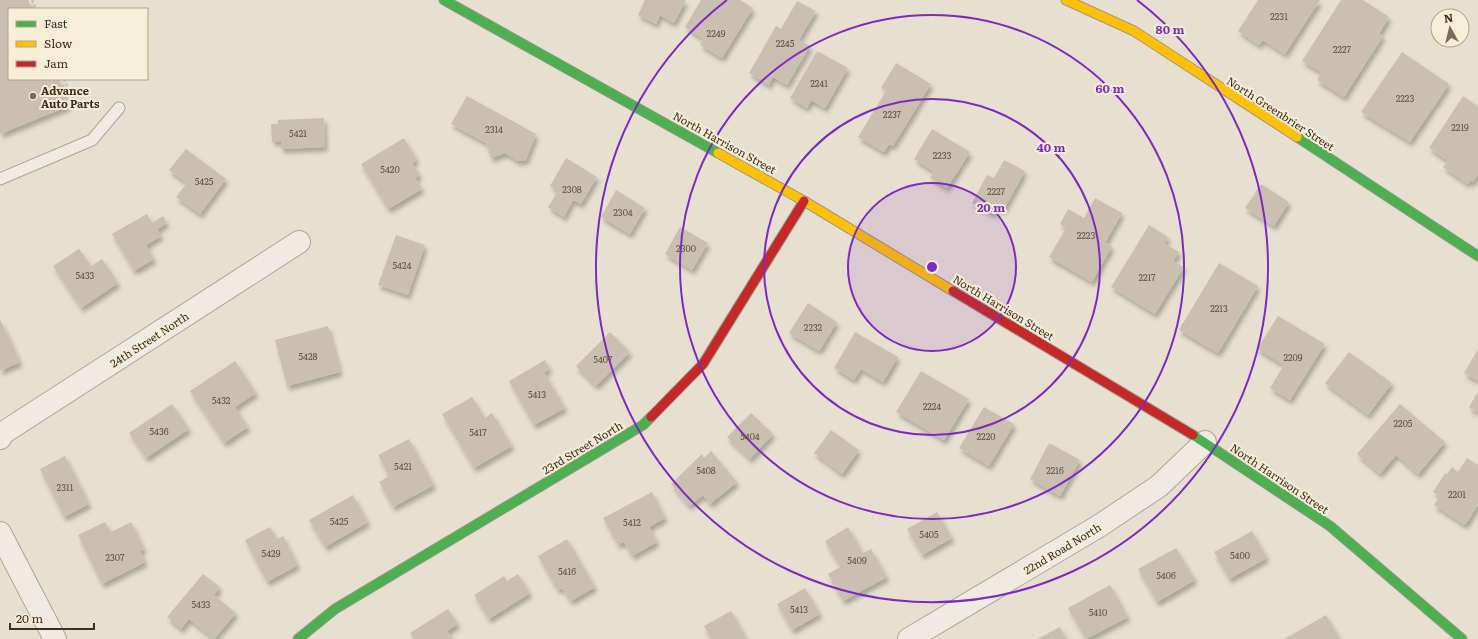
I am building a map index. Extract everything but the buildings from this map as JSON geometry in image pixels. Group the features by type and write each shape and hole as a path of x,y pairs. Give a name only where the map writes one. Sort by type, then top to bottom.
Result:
{"street":[{"name":"North Harrison Street","path":"444,0 804,201 1204,442 1330,526 1462,639"},
{"name":"North Greenbrier Street","path":"1066,0 1134,30 1478,256"},
{"name":"23rd Street North","path":"298,639 335,609 643,425 703,364 804,201"},
{"name":"24th Street North","path":"0,438 3,433 299,242"},
{"name":"22nd Road North","path":"909,639 1099,526 1159,486 1204,442"},
{"path":"0,533 55,639"}],"lane":[{"path":"0,179 92,140 119,108"}],"path":[{"path":"64,80 73,99"},
{"path":"62,87 67,85"}],"traffic: fast":[{"path":"444,0 718,153"},
{"path":"1297,137 1478,256"},
{"path":"298,639 335,609 643,425 651,417"},
{"path":"1193,435 1330,526 1462,639"}],"traffic: slow":[{"path":"1066,0 1134,31 1297,137"},
{"path":"718,153 804,201 953,291"}],"traffic: jam":[{"path":"651,417 703,364 804,201"},
{"path":"953,291 1193,435"}],"place":[{"name":"Advance Auto Parts","path":"33,96"}]}
